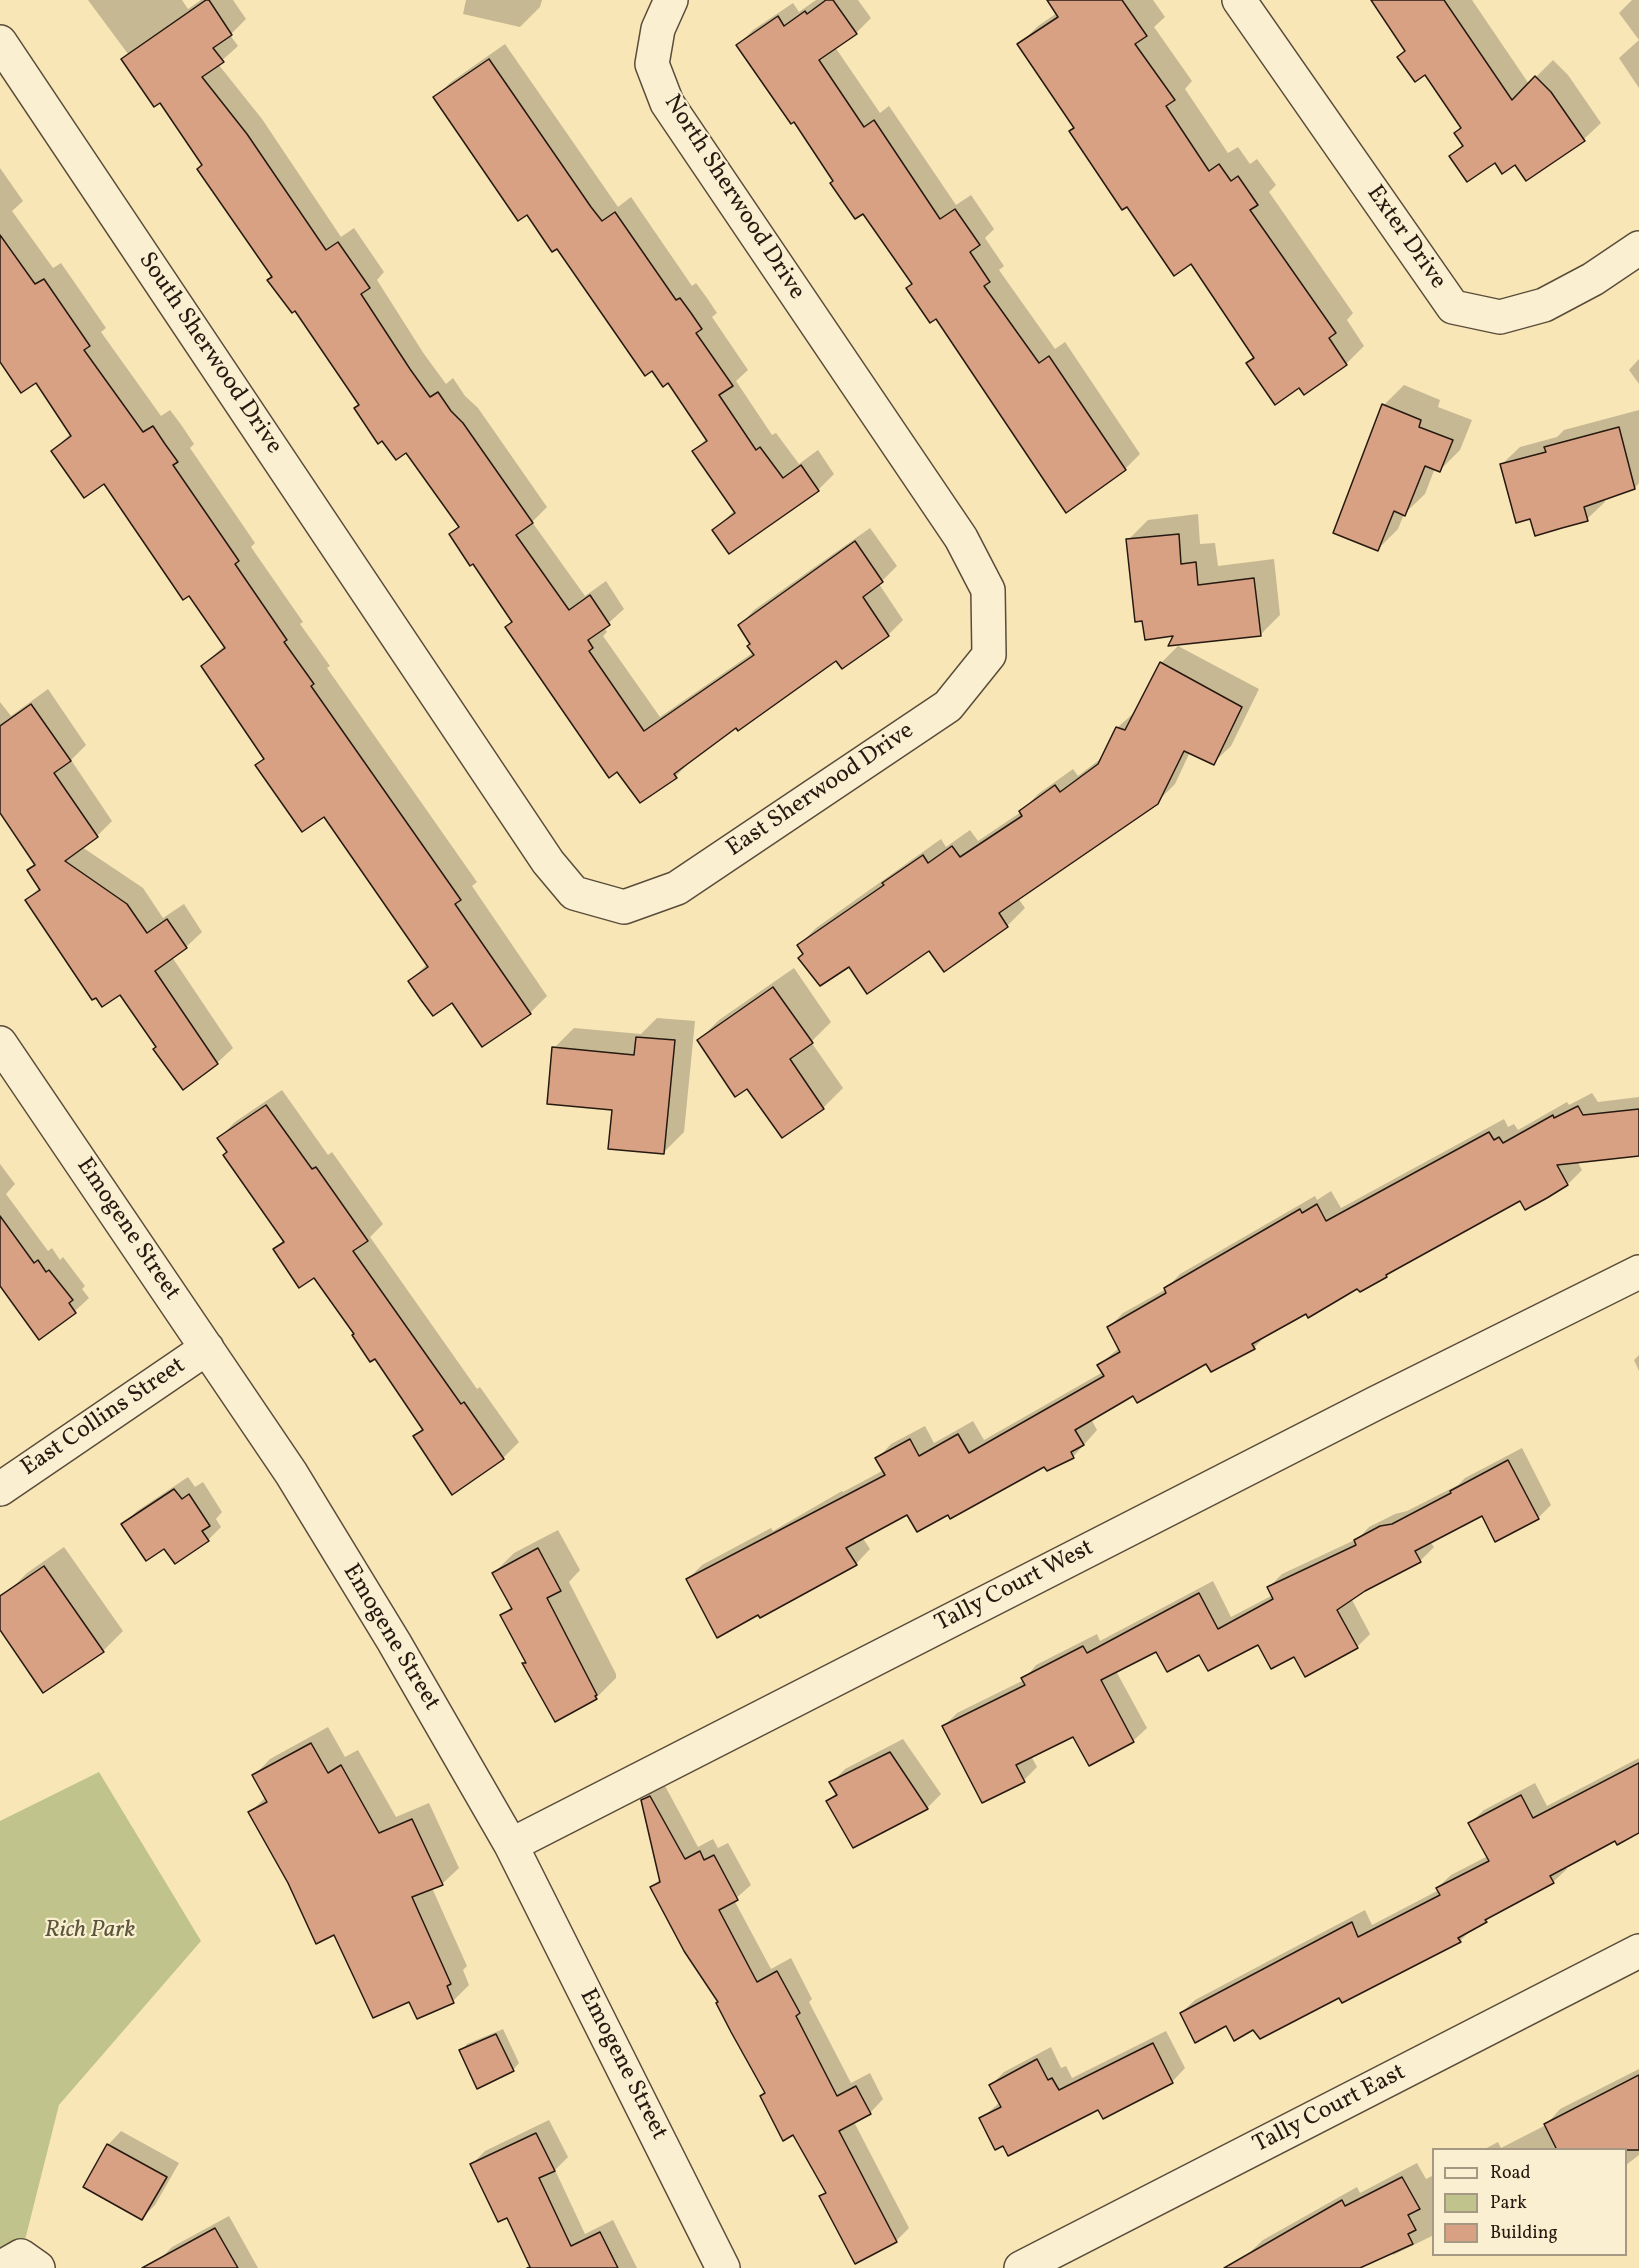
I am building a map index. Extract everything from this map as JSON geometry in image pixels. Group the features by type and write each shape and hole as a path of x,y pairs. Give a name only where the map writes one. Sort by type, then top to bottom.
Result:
{"street":[{"name":"North Sherwood Drive","path":"671,0 658,29 652,64 668,104 839,359"},
{"name":"Exter Drive","path":"1239,0 1453,307 1500,317 1544,305 1593,279 1639,248"},
{"name":"South Sherwood Drive","path":"0,42 417,666"},
{"name":"East Sherwood Drive","path":"417,666 548,862 574,893 624,907 678,888 948,705 989,655 988,590 961,538 839,359"},
{"name":"Emogene Street","path":"0,1043 297,1483 394,1642 512,1845 723,2268"},
{"name":"Tally Court West","path":"512,1845 1376,1403 1639,1272"},
{"name":"East Collins Street","path":"0,1489 207,1348"},
{"name":"Tally Court East","path":"1021,2268 1639,1951"},
{"path":"0,2268 21,2256 38,2268"}],"green space":[{"name":"Rich Park","path":"99,1772 201,1941 59,2105 21,2256 0,2268 0,1821"}],"building":[{"path":"209,0 232,35 213,48 224,62 202,77 247,134 326,250 338,242 370,288 361,294 410,369 430,397 438,392 451,411 463,423 533,523 516,535 569,610 590,595 610,625 588,640 593,648 589,651 644,731 754,655 747,646 750,644 738,625 855,541 883,582 863,597 889,636 842,669 836,661 738,731 736,728 674,774 677,778 640,803 617,772 609,778 505,627 512,622 473,564 470,566 449,534 459,527 406,453 396,460 382,441 378,444 354,408 359,405 295,311 292,313 267,280 272,277 197,169 202,165 160,103 154,107 121,59"},
{"path":"826,0 833,0 857,34 819,60 864,127 874,120 940,219 955,209 980,245 970,252 990,282 984,286 1039,363 1049,356 1126,470 1066,513 936,319 930,323 906,288 912,284 863,214 855,219 830,183 833,181 794,122 791,124 736,45 778,16 784,26 805,11 807,14"},
{"path":"1047,0 1122,0 1147,36 1135,44 1175,100 1166,106 1209,171 1219,164 1231,181 1238,176 1258,205 1250,210 1336,333 1329,338 1347,365 1304,395 1299,388 1275,405 1246,363 1254,358 1191,264 1174,276 1127,207 1122,210 1069,131 1074,128 1017,44 1058,17"},
{"path":"1371,0 1444,0 1512,100 1535,76 1551,92 1585,141 1526,181 1515,165 1502,174 1495,163 1467,182 1449,156 1463,146 1454,133 1461,128 1425,75 1415,82 1397,57 1405,51"},
{"path":"489,59 602,221 615,212 676,300 680,298 702,329 696,333 733,386 719,395 756,450 760,447 783,478 801,465 819,491 729,554 712,530 735,513 692,451 707,441 668,383 663,387 652,371 645,376 557,249 552,252 527,215 518,221 433,97"},
{"path":"0,235 35,284 44,279 90,346 84,350 143,432 153,426 178,462 173,465 239,561 235,564 287,640 284,642 314,684 311,686 461,900 455,904 531,1014 482,1047 452,1003 433,1016 421,1000 408,981 428,967 324,817 302,832 255,765 264,759 201,666 225,648 189,596 183,600 104,484 84,498 51,451 71,436 36,383 21,393 0,362"},
{"path":"1382,404 1421,420 1419,427 1453,440 1440,472 1425,466 1405,516 1394,511 1378,551 1333,533"},
{"path":"1619,427 1635,489 1584,507 1588,521 1535,536 1530,519 1516,523 1500,464 1546,452 1544,447"},
{"path":"1179,534 1181,564 1196,562 1198,585 1254,578 1261,636 1168,646 1173,636 1145,640 1142,621 1135,622 1126,539"},
{"path":"1160,662 1242,707 1214,765 1184,751 1158,804 999,913 1008,927 944,972 929,951 867,994 849,967 820,986 798,958 803,954 797,945 923,855 928,863 952,846 960,857 1022,816 1019,811 1055,785 1060,792 1098,764 1116,727 1125,730"},
{"path":"31,704 71,761 54,773 98,837 65,861 127,904 147,933 167,919 187,948 155,971 218,1064 183,1090 153,1049 156,1047 120,995 102,1007 96,998 92,1000 25,900 40,890 27,870 35,865 0,813 0,726"},
{"path":"773,987 813,1043 790,1059 824,1109 782,1138 747,1089 735,1097 697,1040"},
{"path":"636,1037 675,1040 664,1154 608,1149 612,1110 547,1104 552,1047 634,1055"},
{"path":"266,1105 312,1169 316,1167 368,1241 353,1251 461,1404 464,1402 504,1459 452,1495 413,1436 423,1430 375,1359 370,1362 352,1335 354,1334 314,1278 299,1288 273,1249 284,1242 223,1155 227,1152 217,1138"},
{"path":"1578,1106 1583,1115 1639,1109 1639,1156 1557,1165 1568,1185 1547,1198 1525,1210 1520,1201 1386,1275 1387,1277 1360,1292 1357,1289 1308,1318 1306,1314 1252,1344 1255,1349 1211,1372 1206,1364 1137,1403 1133,1396 1075,1430 1084,1445 1071,1452 1074,1458 1047,1471 1044,1467 950,1519 948,1515 917,1532 907,1515 846,1548 857,1565 760,1618 758,1615 717,1638 686,1579 885,1475 875,1458 910,1439 919,1456 958,1434 969,1453 1104,1376 1097,1365 1120,1352 1107,1327 1166,1293 1164,1288 1300,1209 1302,1213 1317,1204 1326,1221 1489,1132 1494,1140 1499,1137 1503,1143 1553,1115 1554,1118"},
{"path":"0,1216 34,1263 38,1260 46,1272 49,1270 73,1300 69,1303 76,1313 39,1340 0,1286"},
{"path":"1508,1460 1539,1519 1495,1542 1482,1516 1415,1551 1421,1562 1365,1591 1337,1610 1358,1648 1305,1677 1294,1657 1271,1669 1258,1645 1208,1671 1199,1655 1167,1672 1156,1652 1101,1680 1134,1742 1089,1766 1073,1737 1016,1765 1025,1782 982,1803 942,1726 1025,1685 1021,1678 1083,1646 1087,1653 1199,1593 1218,1629 1273,1599 1267,1587 1356,1545 1354,1540 1380,1526 1392,1524"},
{"path":"174,1489 182,1499 189,1494 210,1526 202,1531 209,1541 175,1564 164,1549 146,1561 121,1524"},
{"path":"538,1548 561,1591 547,1598 597,1695 595,1696 597,1699 555,1722 522,1663 526,1663 500,1615 512,1609 492,1573"},
{"path":"44,1566 104,1652 43,1693 0,1630 0,1596"},
{"path":"311,1743 328,1773 341,1765 379,1833 412,1819 443,1885 412,1897 451,1984 447,1986 454,2003 417,2019 409,2002 373,2018 334,1935 316,1944 288,1883 248,1812 267,1802 252,1775"},
{"path":"890,1752 928,1809 853,1848 826,1801 837,1795 829,1782"},
{"path":"1639,1763 1639,1833 1617,1845 1615,1841 1550,1876 1554,1883 1485,1920 1487,1922 1458,1938 1461,1942 1342,2003 1339,1998 1260,2039 1253,2030 1234,2041 1226,2026 1195,2043 1180,2013 1352,1922 1358,1937 1440,1895 1436,1888 1489,1861 1468,1823 1521,1795 1533,1818"},
{"path":"650,1796 685,1859 700,1851 704,1860 714,1855 738,1900 719,1910 757,1982 777,1971 800,2013 796,2016 837,2096 856,2086 871,2114 839,2131 897,2242 855,2264 819,2196 826,2193 793,2135 783,2141 760,2096 765,2093 716,2003 718,2002 684,1951 650,1887 660,1882 641,1800"},
{"path":"496,2034 514,2071 477,2089 459,2050"},
{"path":"1153,2043 1173,2083 1103,2119 1098,2110 1008,2156 1003,2146 995,2150 979,2118 1001,2107 989,2085 1037,2059 1048,2080 1052,2078 1059,2090"},
{"path":"1639,2075 1639,2150 1556,2148 1544,2124"},
{"path":"536,2133 555,2171 539,2178 571,2246 600,2232 618,2268 527,2268 530,2267 507,2218 498,2222 470,2164"},
{"path":"107,2144 167,2177 142,2220 83,2187"},
{"path":"1402,2177 1420,2209 1408,2215 1416,2230 1408,2234 1413,2244 1360,2268 1224,2268 1342,2200 1345,2206"},
{"path":"215,2228 238,2268 142,2268"}]}
